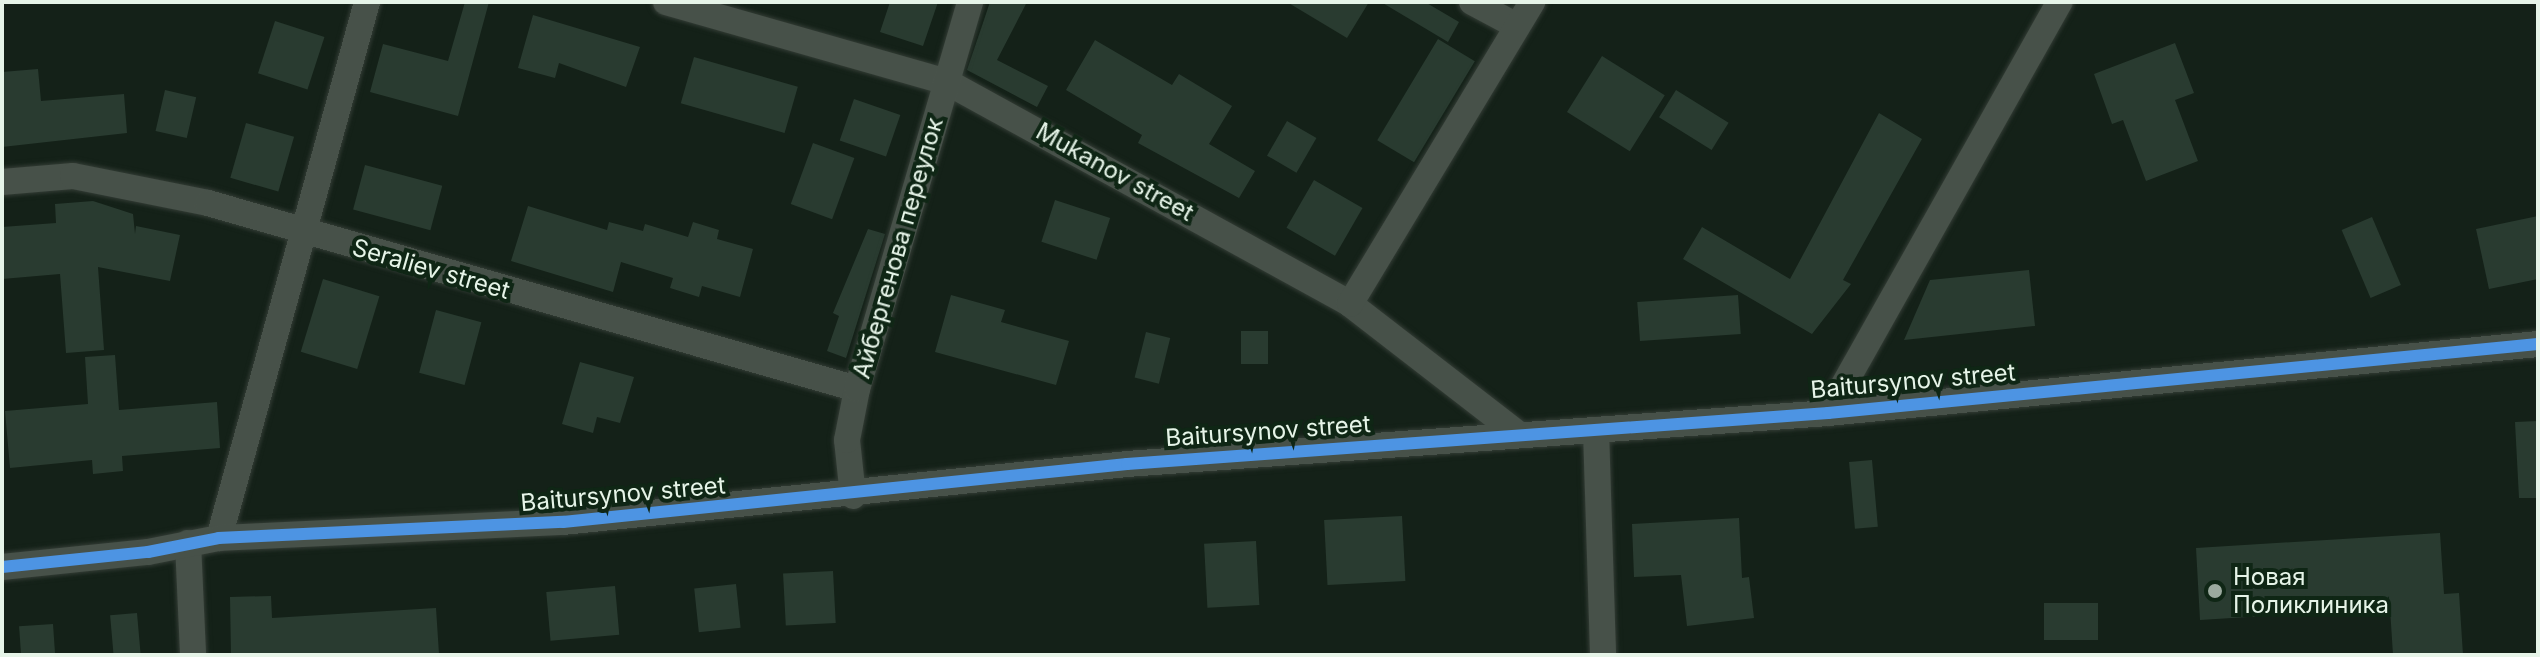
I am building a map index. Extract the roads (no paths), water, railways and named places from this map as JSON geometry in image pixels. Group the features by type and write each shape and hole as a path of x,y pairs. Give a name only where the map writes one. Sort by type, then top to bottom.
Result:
{"street":[{"path":"219,538 367,2"},
{"name":"Mukanov street","path":"666,2 947,82 1350,304 1518,434"},
{"name":"Айбергенова переулок","path":"853,496 847,440 857,389 970,2"},
{"path":"1472,2 1517,26"},
{"path":"1350,304 1532,2"},
{"path":"1828,413 2060,2"},
{"name":"Seraliev street","path":"2,182 111,180 857,389"},
{"name":"Baitursynov street","path":"2,567 219,538 563,522 853,496 1085,468 1828,413 2538,344"},
{"path":"1596,430 1603,655"},
{"path":"188,543 193,655"}],"place":[{"name":"Новая Поликлиника","path":"2215,591"}]}
